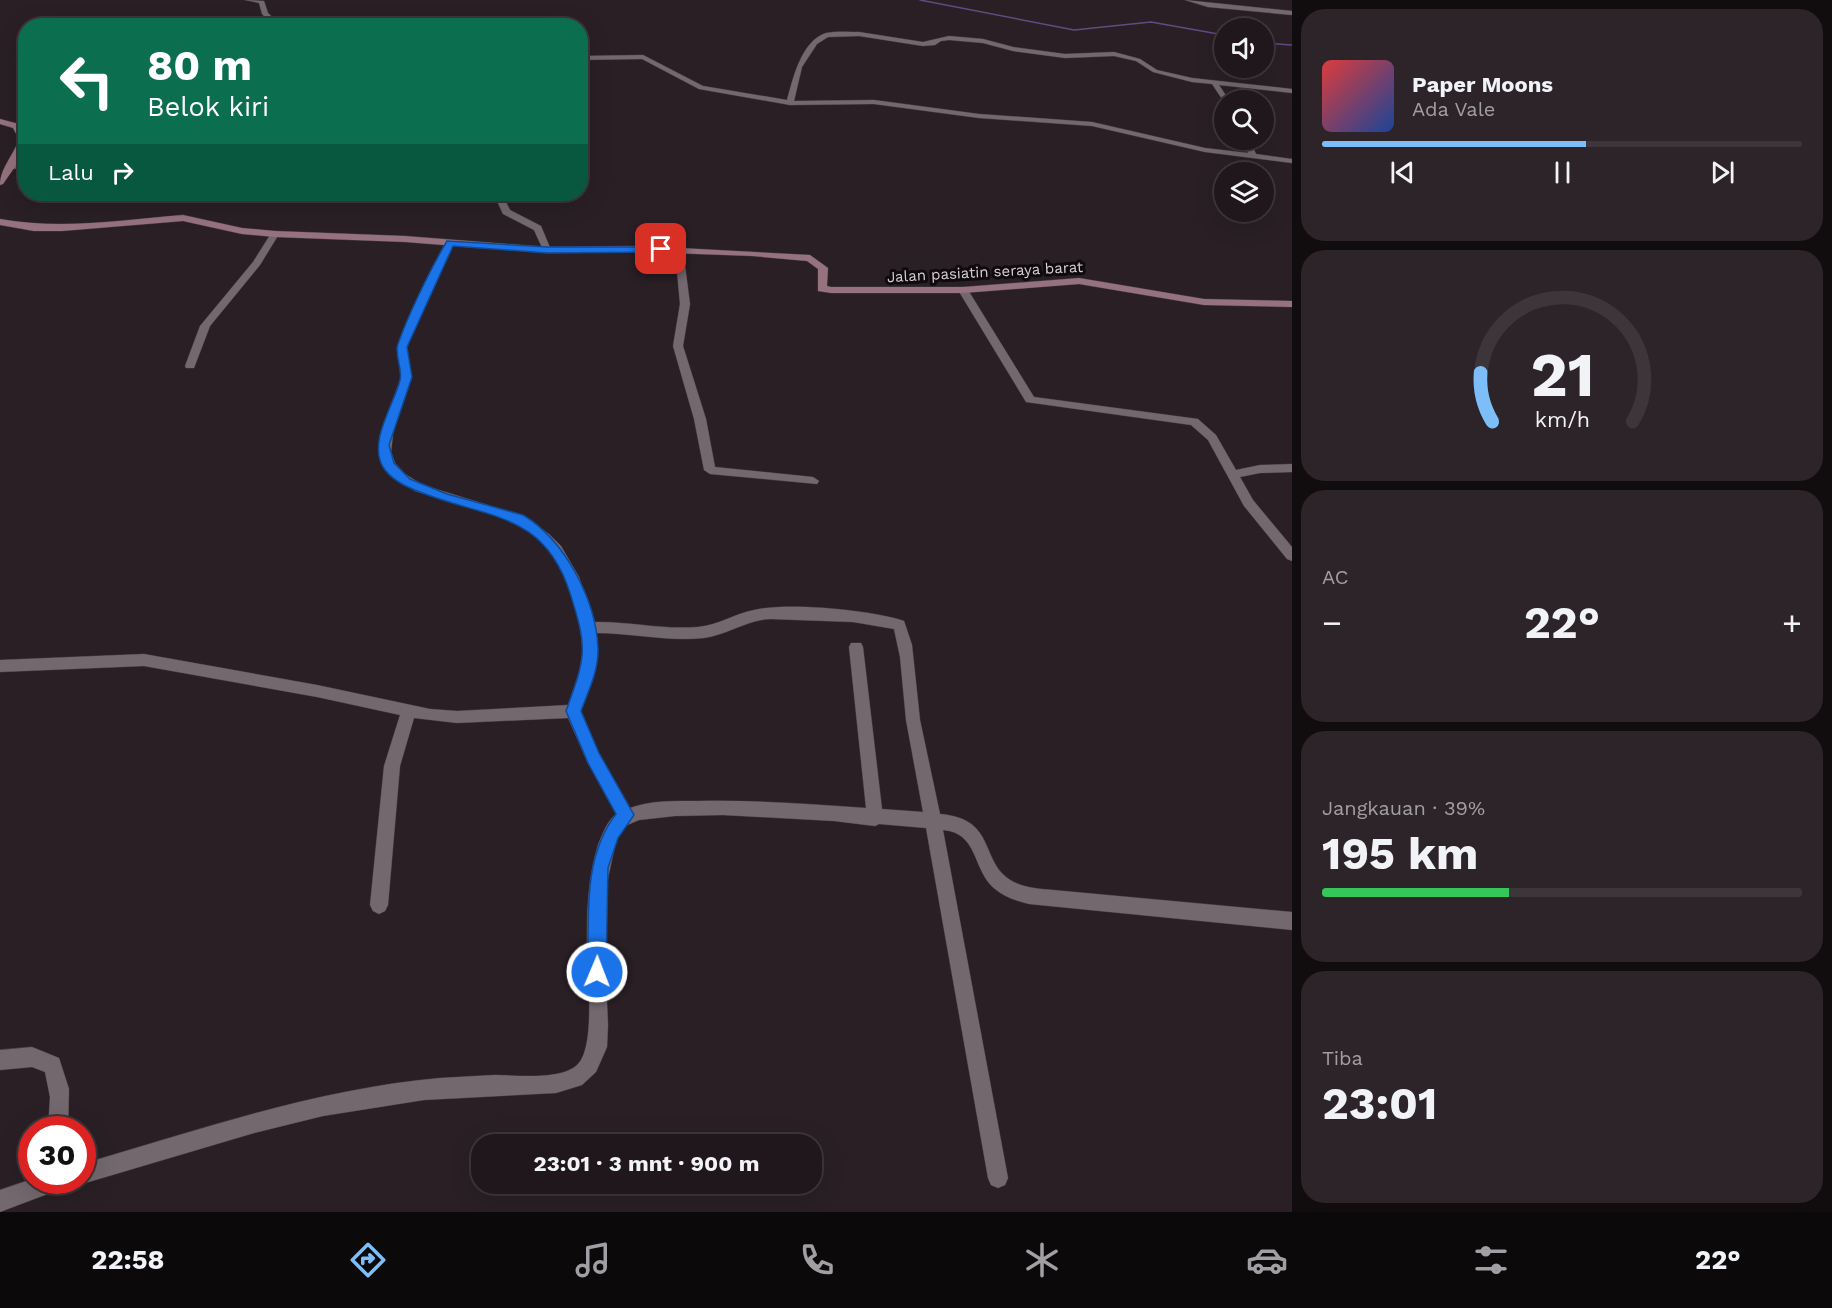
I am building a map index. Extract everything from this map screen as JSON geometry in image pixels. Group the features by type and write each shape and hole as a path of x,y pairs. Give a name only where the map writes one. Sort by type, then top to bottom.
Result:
{"street":[{"path":"248,0 262,2 265,14 270,18"},
{"path":"1188,0 1208,5 1292,13"},
{"path":"790,103 799,67 815,43 827,35 842,33 923,44 936,43 943,38 977,40 1013,49 1065,56 1114,54 1138,60 1168,75 1215,84 1292,91"},
{"path":"588,58 645,57 701,88 790,103 809,105 862,102 979,116 1092,124 1205,150 1292,161"},
{"path":"1215,84 1219,90"},
{"path":"0,121 16,126 18,130"},
{"path":"0,182 18,150"},
{"path":"1251,150 1253,156"},
{"path":"10,167 18,166"},
{"path":"501,201 506,212 538,228 545,238 547,250"},
{"path":"0,222 28,227 62,228 174,218 275,234 547,250 679,250 685,304 678,346 700,419 710,470 813,481"},
{"path":"190,366 205,326 228,295 257,263 275,234"},
{"path":"450,243 402,347 401,354 407,372 383,445 388,465 406,482 419,488 519,519 545,537 556,549 572,576 588,627 590,662 573,711 593,758 625,815"},
{"name":"Jalan pasiatin seraya barat","path":"679,250 810,258 823,268 822,289 886,292 963,290 1079,281 1204,302 1292,304"},
{"path":"963,290 1031,402 1194,422 1212,438 1248,503 1292,556"},
{"path":"1232,475 1260,469 1292,468"},
{"path":"588,627 618,627 653,633 704,632 720,629 746,616 769,613 879,619 897,624 903,637 910,706 935,822 969,1030 998,1178"},
{"path":"856,647 875,818"},
{"path":"0,666 144,660 317,691 409,711 457,717 573,711"},
{"path":"379,906 393,766 409,711"},
{"path":"96,1170 264,1120 356,1099 425,1088 541,1083 574,1078 585,1071 597,1048 600,868 611,834 625,815 685,806 956,823 971,830 999,882 1018,892 1077,901 1292,921"},
{"path":"0,1060 32,1056 52,1065 60,1083 59,1116"},
{"path":"0,1201 18,1194"}],"waterway":[{"path":"920,0 1074,30 1151,22 1214,33"},
{"path":"1274,44 1292,45"}],"route":[{"path":"597,972 597,893 600,868 611,834 625,815 593,758 588,741 573,711 588,671 591,638 572,576 556,549 529,525 505,514 443,497 406,482 388,465 383,445 407,377 406,366 401,354 402,347 450,243 547,250 661,249"}]}
